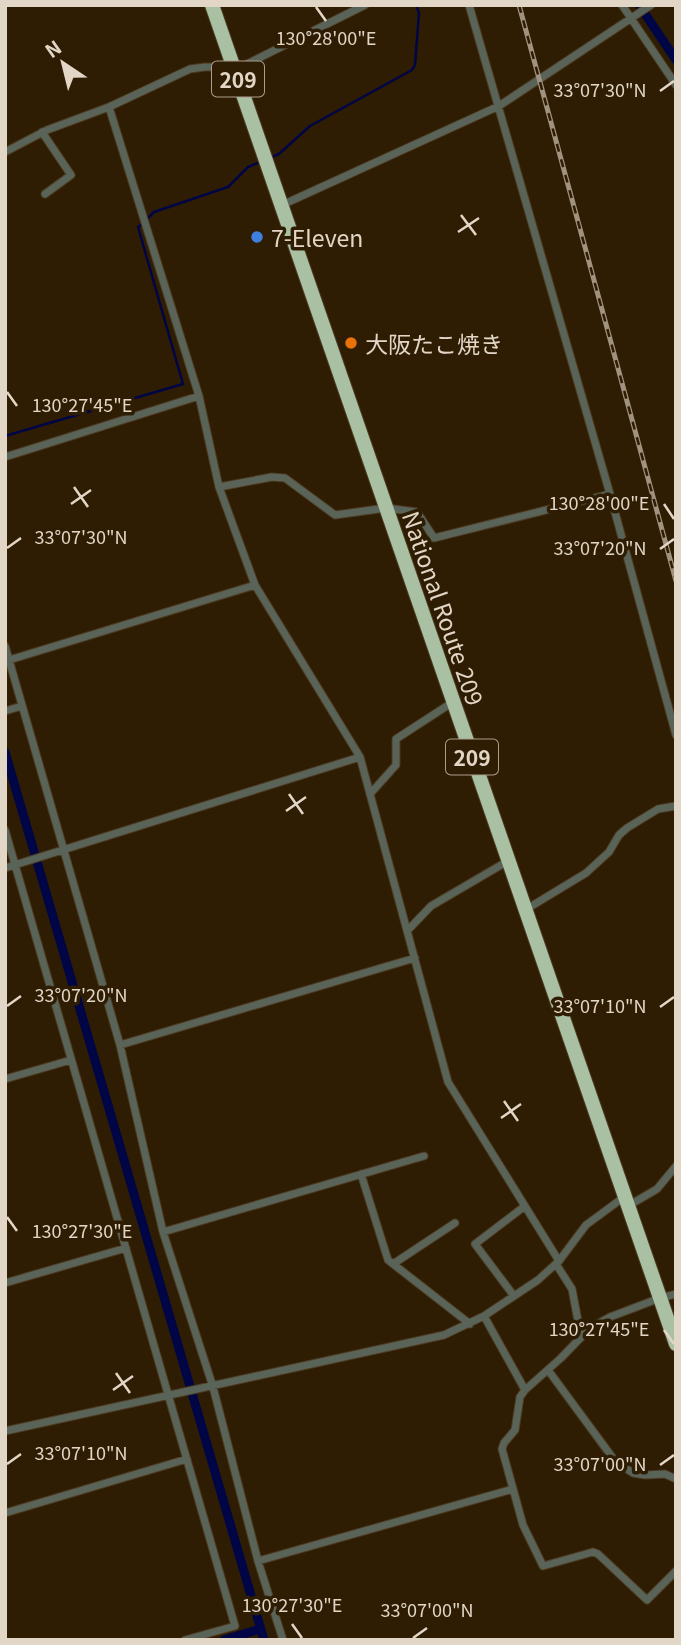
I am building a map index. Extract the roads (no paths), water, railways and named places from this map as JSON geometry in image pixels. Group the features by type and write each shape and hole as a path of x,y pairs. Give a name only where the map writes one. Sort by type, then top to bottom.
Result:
{"highway":[{"name":"National Route 209","path":"212,5 676,1344"}],"street":[{"path":"5,152 42,132 109,107 190,69 242,67 365,5"},
{"path":"469,5 610,494 676,735"},
{"path":"622,5 676,85"},
{"path":"282,205 499,106 651,5"},
{"path":"109,107 199,396 219,487 255,585 360,758 447,1082 558,1262 572,1289 581,1337"},
{"path":"42,132 71,175 44,194"},
{"path":"5,457 199,396"},
{"path":"219,487 272,477 285,478 335,515 386,508 417,512 433,538 610,494"},
{"path":"9,660 255,585"},
{"path":"5,646 20,707 120,1045 163,1232 213,1387 258,1561 283,1640"},
{"path":"370,794 396,765 396,738 453,702"},
{"path":"5,711 20,707"},
{"path":"5,868 360,758"},
{"path":"525,910 586,873 609,852 626,828 658,809 676,806"},
{"path":"5,830 171,1395 235,1626 186,1640"},
{"path":"408,930 430,906 508,861"},
{"path":"120,1045 415,958"},
{"path":"5,1079 71,1060"},
{"path":"163,1232 424,1156"},
{"path":"5,1431 444,1335 470,1324 514,1296 558,1262 586,1225 625,1202 657,1189 676,1166"},
{"path":"361,1174 388,1260 470,1324"},
{"path":"514,1296 475,1244 525,1206"},
{"path":"393,1264 455,1223"},
{"path":"5,1283 126,1248"},
{"path":"676,1294 598,1321 525,1390 520,1397 515,1430 502,1449 523,1525 543,1566 593,1552 647,1600 676,1571"},
{"path":"484,1316 525,1390"},
{"path":"548,1370 615,1461 633,1473 665,1474 676,1479"},
{"path":"5,1513 187,1459"},
{"path":"258,1561 513,1489"}],"waterway":[{"path":"270,158 279,154 310,126 412,70 415,65 419,13 416,5"},
{"path":"639,5 676,60"},
{"path":"147,219 154,212 228,187 248,167 260,162"},
{"path":"5,436 183,384 138,227 142,224"},
{"path":"5,752 264,1640"},
{"path":"224,1640 260,1629"}],"railway":[{"path":"519,5 676,581"}],"place":[{"name":"7-Eleven","path":"257,237"},
{"name":"大阪たこ焼き","path":"351,343"}]}
